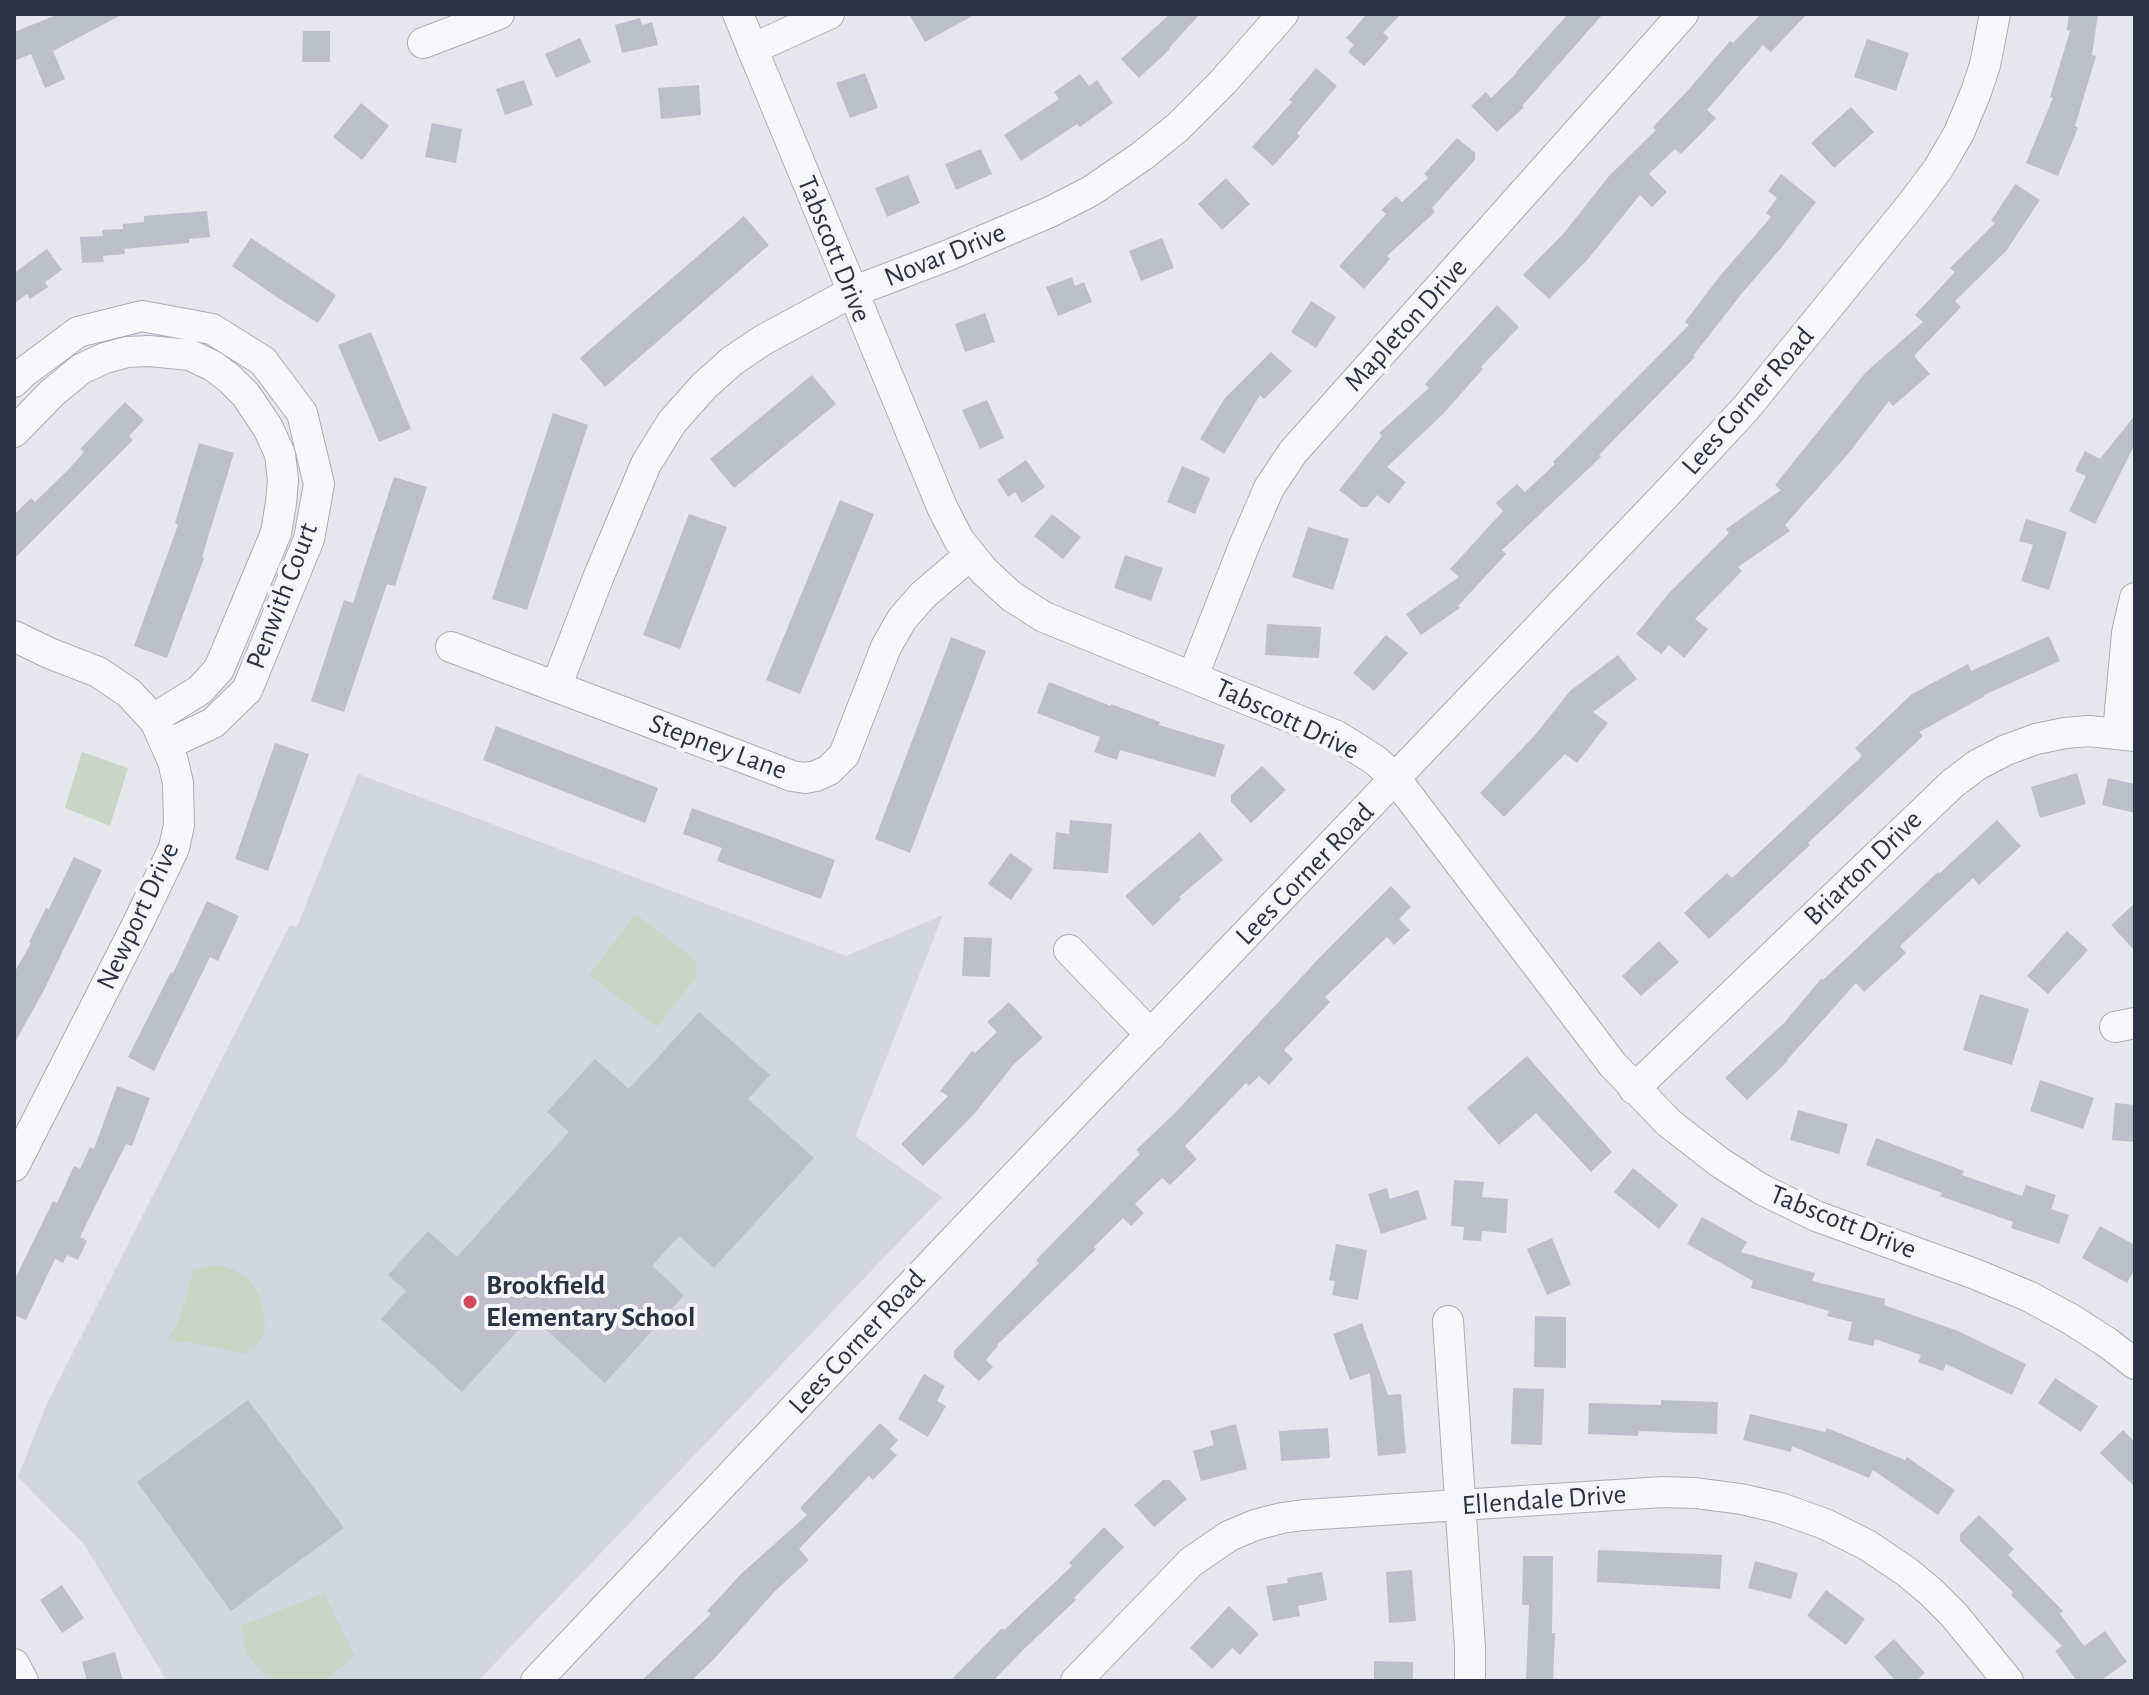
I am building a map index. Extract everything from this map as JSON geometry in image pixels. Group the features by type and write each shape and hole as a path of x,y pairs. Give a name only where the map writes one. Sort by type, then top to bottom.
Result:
{"street":[{"path":"423,43 499,14"},
{"name":"Tabscott Drive","path":"738,14 942,507 970,555 1011,596 1044,617 1337,736 1375,760 1395,778 1613,1065 1679,1131 1761,1189 1816,1216 2028,1296 2069,1318 2135,1364"},
{"path":"752,49 829,14"},
{"name":"Novar Drive","path":"556,687 641,475 679,413 722,369 752,347 852,292 949,255 1091,191 1178,127 1283,14"},
{"name":"Mapleton Drive","path":"1193,676 1269,488 1293,452 1683,14"},
{"name":"Lees Corner Road","path":"536,1681 1746,408 1938,169 1959,133 1976,92 1995,14"},
{"name":"Penwith Court","path":"14,382 78,332 142,316 212,329 263,361 302,413 319,484 309,539 247,690 213,723 160,732"},
{"name":"Penwith Court","path":"14,432 81,369 127,352 149,351 190,355 213,366 246,395 268,428 280,454 283,480 276,533 219,669 160,732"},
{"name":"Stepney Lane","path":"451,647 792,776 805,778 829,770 844,755 886,647 902,619 923,595 970,555"},
{"path":"2126,734 2127,633 2135,598"},
{"name":"Newport Drive","path":"14,636 98,672 129,693 160,732 173,761 178,783 179,825 174,848 138,923 14,1166"},
{"name":"Briarton Drive","path":"1634,1089 1964,775 2006,750 2036,739 2089,731 2126,734"},
{"path":"1069,950 1151,1035"},
{"path":"1448,1321 1470,1681"},
{"name":"Ellendale Drive","path":"1076,1681 1205,1550 1255,1525 1282,1518 1663,1492 1741,1499 1780,1508 1825,1524 1867,1545 1907,1572 1954,1615 2008,1681"},
{"path":"14,1664 23,1681"}],"shaded area":[{"name":"Brookfield Elementary School","path":"358,774 846,956 943,915 855,1136 942,1197 478,1681 167,1681 84,1544 18,1477 46,1406 290,925 297,927"}],"green space":[{"path":"82,752 128,768 110,826 65,808"},
{"path":"636,914 695,960 697,976 657,1027 589,975"},
{"path":"225,1266 247,1276 259,1294 265,1329 259,1342 247,1354 170,1340 169,1334 177,1326 194,1269"},
{"path":"324,1593 355,1656 324,1681 269,1681 246,1653 241,1626"}],"building":[{"path":"59,14 123,14 53,51 65,79 45,88 31,54 14,61 14,32"},
{"path":"909,14 976,14 925,42"},
{"path":"1170,14 1200,14 1170,49 1139,78 1121,59"},
{"path":"1367,14 1401,14 1383,33 1389,38 1364,66 1348,52 1354,45 1346,38"},
{"path":"1568,14 1603,14 1524,107 1497,132 1471,106 1486,92 1491,98"},
{"path":"1761,14 1807,14 1771,52 1763,45 1707,110 1716,118 1681,154 1675,149 1649,174 1667,192 1652,207 1640,195 1588,259 1549,299 1523,275 1564,233 1609,176 1656,130 1653,127 1730,41 1733,43"},
{"path":"2069,14 2098,14 2092,55 2096,56 2075,126 2078,128 2058,176 2026,163 2053,98 2050,97 2070,31 2067,30"},
{"path":"640,18 642,25 652,22 658,45 622,53 615,25"},
{"path":"303,31 330,31 330,62 302,62"},
{"path":"580,38 591,62 556,78 545,54"},
{"path":"1867,39 1909,53 1896,91 1854,77"},
{"path":"1316,68 1337,86 1273,166 1252,147 1292,102 1289,100"},
{"path":"865,73 878,108 850,118 836,83"},
{"path":"1080,74 1089,86 1097,80 1113,103 1080,127 1077,124 1021,161 1004,135 1059,99 1054,92"},
{"path":"524,80 533,105 505,115 496,89"},
{"path":"699,85 701,115 661,119 658,88"},
{"path":"361,103 389,126 362,160 333,137"},
{"path":"1851,107 1874,132 1834,168 1811,143"},
{"path":"432,123 462,129 456,163 425,157"},
{"path":"1457,138 1475,153 1475,160 1432,208 1435,212 1387,256 1390,259 1364,289 1339,266 1386,214 1381,210 1396,196 1402,202 1428,178 1424,174"},
{"path":"981,149 992,174 956,190 945,164"},
{"path":"1781,174 1816,202 1781,248 1743,292 1695,357 1599,455 1601,457 1502,550 1506,554 1458,606 1460,608 1421,635 1406,614 1459,577 1450,569 1503,511 1496,503 1517,484 1525,492 1689,325 1685,322 1719,277 1771,217 1766,213 1777,198 1768,191"},
{"path":"908,175 920,203 887,217 875,188"},
{"path":"1226,178 1250,204 1222,230 1198,204"},
{"path":"2015,184 2040,200 2006,251 1955,301 1961,307 1914,356 1930,374 1893,406 1889,401 1848,454 1785,525 1790,531 1738,567 1742,571 1695,619 1708,629 1684,658 1669,645 1661,654 1636,634 1669,593 1729,533 1726,529 1781,490 1775,485 1866,372 1923,322 1915,315 1955,272 1950,268 1995,223 1991,221"},
{"path":"207,211 210,237 189,239 189,243 124,249 125,254 103,256 104,262 82,263 80,237 103,236 102,230 123,229 123,224 144,222 144,216"},
{"path":"744,216 769,245 605,387 580,358"},
{"path":"251,238 336,295 318,323 232,266"},
{"path":"1162,238 1174,268 1141,281 1129,251"},
{"path":"47,249 62,270 45,282 48,287 30,299 27,294 14,304 14,273"},
{"path":"1072,277 1075,286 1084,282 1092,302 1058,316 1046,287"},
{"path":"1311,301 1336,317 1316,348 1291,332"},
{"path":"1497,305 1519,327 1442,415 1387,467 1406,482 1389,504 1377,495 1367,507 1361,507 1339,490 1382,436 1379,433 1429,388 1425,384"},
{"path":"985,313 995,342 965,352 955,324"},
{"path":"371,332 411,429 379,442 338,345"},
{"path":"1271,352 1292,371 1264,399 1260,395 1224,454 1200,439 1225,398"},
{"path":"812,375 836,404 734,488 710,459"},
{"path":"987,400 1004,438 980,449 962,410"},
{"path":"125,402 144,420 129,436 133,440 14,559 14,515 31,498 35,502 69,469 84,452 80,449"},
{"path":"553,413 588,425 527,610 492,599"},
{"path":"2135,415 2135,444 2095,524 2069,511 2086,476 2075,471 2085,451 2100,459"},
{"path":"199,443 234,453 204,558 167,658 134,646 178,525 175,523"},
{"path":"1026,460 1045,487 1022,503 1015,492 1008,497 997,480"},
{"path":"1182,466 1210,478 1195,514 1167,502"},
{"path":"394,477 427,487 395,586 387,584 344,712 311,701 344,600 353,603"},
{"path":"840,500 874,514 800,694 766,680"},
{"path":"689,514 727,527 680,649 643,635"},
{"path":"1052,514 1081,537 1063,559 1034,536"},
{"path":"2026,519 2067,532 2049,590 2021,581 2033,545 2019,541"},
{"path":"1308,527 1349,539 1333,590 1292,577"},
{"path":"1125,555 1163,568 1151,601 1114,588"},
{"path":"1267,624 1321,627 1319,658 1265,655"},
{"path":"1386,635 1408,653 1374,691 1353,673"},
{"path":"2049,636 2060,661 1984,695 1919,732 1923,736 1709,939 1684,913 1727,873 1732,878 1862,756 1855,748 1912,694 1968,664 1971,671"},
{"path":"951,637 986,651 910,853 875,839"},
{"path":"1618,655 1637,679 1593,712 1608,723 1577,763 1565,754 1504,817 1480,793 1535,735 1570,691"},
{"path":"1049,682 1160,722 1159,725 1225,745 1215,777 1120,750 1117,760 1094,752 1100,737 1037,713"},
{"path":"496,726 658,788 645,823 483,760"},
{"path":"275,743 309,754 268,871 235,859"},
{"path":"1262,766 1286,790 1251,823 1231,802 1231,795"},
{"path":"2077,773 2086,804 2040,818 2031,787"},
{"path":"2108,778 2135,784 2135,813 2102,805"},
{"path":"692,808 835,860 821,899 717,861 722,848 683,834"},
{"path":"1070,820 1112,824 1108,873 1053,869 1056,832 1069,834"},
{"path":"1997,820 2021,846 1979,885 1973,878 1900,946 1906,953 1864,992 1856,983 1788,1061 1747,1100 1725,1078 1784,1023 1821,979"},
{"path":"1200,832 1223,860 1179,897 1181,899 1153,926 1125,896"},
{"path":"1010,853 1033,869 1011,900 988,884"},
{"path":"74,857 102,870 43,992 14,1044 14,973"},
{"path":"1391,886 1411,907 1399,919 1410,930 1394,945 1387,937 1325,997 1330,1002 1284,1050 1293,1059 1269,1085 1259,1076 1249,1086 1246,1083 1185,1146 1197,1159 1170,1185 1162,1178 1135,1204 1144,1213 1131,1226 1123,1218 1094,1247 1096,1249 997,1345 986,1360 993,1367 979,1381 954,1358 954,1351 1039,1263 1036,1260 1140,1154 1136,1150"},
{"path":"207,901 239,916 218,961 210,957 154,1071 128,1057"},
{"path":"2135,903 2135,951 2111,925"},
{"path":"2067,931 2088,950 2048,994 2027,976"},
{"path":"964,937 992,938 990,977 962,976"},
{"path":"1659,941 1679,962 1641,996 1622,976"},
{"path":"1980,994 2029,1009 2012,1065 1963,1050"},
{"path":"1009,1002 1043,1038 1014,1064 975,1113 923,1166 901,1144 948,1096 940,1091 972,1051 975,1053 997,1032 987,1022"},
{"path":"699,1012 770,1075 748,1099 814,1158 714,1268 679,1236 652,1266 684,1295 605,1383 531,1316 462,1392 381,1319 406,1291 388,1275 428,1231 457,1257 569,1132 547,1112 595,1059 629,1089"},
{"path":"1527,1056 1612,1152 1591,1172 1536,1113 1499,1145 1467,1108"},
{"path":"2040,1080 2094,1098 2083,1129 2030,1111"},
{"path":"117,1086 150,1098 132,1146 126,1144 80,1237 87,1241 78,1260 67,1255 63,1263 55,1259 26,1320 14,1315 14,1281 53,1201 57,1203 74,1166 80,1169 90,1147 94,1149"},
{"path":"2115,1103 2135,1105 2135,1142 2112,1140"},
{"path":"1798,1110 1848,1124 1839,1154 1790,1140"},
{"path":"1876,1138 1964,1171 1962,1175 2022,1196 2026,1185 2056,1195 2051,1209 2069,1215 2059,1244 2011,1228 2013,1222 1866,1165"},
{"path":"1633,1168 1678,1205 1659,1229 1614,1192"},
{"path":"1454,1180 1484,1182 1482,1197 1508,1199 1506,1233 1482,1231 1481,1241 1463,1240 1464,1227 1451,1226"},
{"path":"1387,1188 1390,1199 1418,1190 1427,1219 1381,1234 1368,1194"},
{"path":"1702,1217 1747,1242 1741,1252 1815,1273 1812,1281 1885,1299 1884,1305 1958,1331 2026,1364 2012,1395 1946,1364 1943,1371 1918,1362 1921,1355 1875,1339 1873,1346 1848,1340 1852,1322 1827,1316 1829,1311 1751,1288 1753,1281 1687,1244"},
{"path":"2100,1226 2135,1245 2135,1269 2127,1283 2082,1258"},
{"path":"1552,1238 1571,1285 1547,1295 1527,1249"},
{"path":"1336,1244 1367,1250 1358,1300 1332,1295 1335,1281 1329,1280"},
{"path":"1535,1316 1566,1317 1566,1368 1534,1367"},
{"path":"1362,1323 1388,1395 1401,1394 1406,1453 1378,1456 1370,1373 1350,1380 1333,1334"},
{"path":"924,1374 945,1386 937,1401 946,1406 928,1437 898,1419"},
{"path":"2055,1378 2098,1406 2081,1432 2038,1403"},
{"path":"1513,1388 1544,1389 1542,1445 1511,1444"},
{"path":"248,1400 344,1528 231,1611 137,1482"},
{"path":"1661,1400 1718,1402 1717,1434 1639,1431 1638,1436 1588,1434 1589,1403 1661,1405"},
{"path":"1750,1414 1825,1432 1827,1428 1905,1460 1907,1457 1955,1490 1938,1515 1873,1470 1869,1478 1792,1446 1791,1452 1743,1440"},
{"path":"880,1423 898,1440 890,1449 897,1455 873,1480 869,1476 799,1549 809,1560 776,1590 691,1681 641,1681 711,1614 707,1611 741,1574 807,1515 800,1508"},
{"path":"1236,1424 1247,1469 1201,1481 1193,1451 1214,1445 1210,1431"},
{"path":"1328,1428 1330,1458 1281,1461 1279,1431"},
{"path":"2123,1430 2135,1442 2135,1487 2100,1453"},
{"path":"1163,1480 1170,1480 1187,1499 1154,1527 1134,1505"},
{"path":"1979,1515 2014,1549 2008,1555 2063,1611 2060,1614 2084,1646 2105,1631 2127,1662 2100,1681 2077,1681 2055,1651 2062,1646 2011,1595 2013,1592 1960,1541 1960,1534"},
{"path":"1104,1527 1124,1547 1074,1598 1076,1600 993,1681 950,1681 1002,1628 1004,1630 1072,1566 1069,1563"},
{"path":"1598,1550 1722,1555 1720,1589 1597,1582"},
{"path":"1523,1556 1553,1556 1553,1681 1526,1681 1529,1605 1522,1605"},
{"path":"1755,1561 1798,1573 1791,1599 1748,1588"},
{"path":"1412,1570 1416,1621 1389,1623 1386,1572"},
{"path":"1322,1572 1327,1600 1298,1606 1300,1616 1273,1621 1266,1586 1288,1583 1287,1578"},
{"path":"62,1585 84,1618 62,1633 40,1600"},
{"path":"1826,1590 1865,1619 1846,1645 1807,1616"},
{"path":"1229,1606 1259,1634 1240,1655 1232,1648 1212,1669 1190,1648"},
{"path":"1894,1639 1925,1673 1916,1681 1896,1681 1874,1657"},
{"path":"115,1652 123,1681 87,1681 82,1662"},
{"path":"1374,1661 1413,1662 1413,1681 1374,1681"}],"place":[{"name":"Brookfield Elementary School","path":"470,1302"}]}
